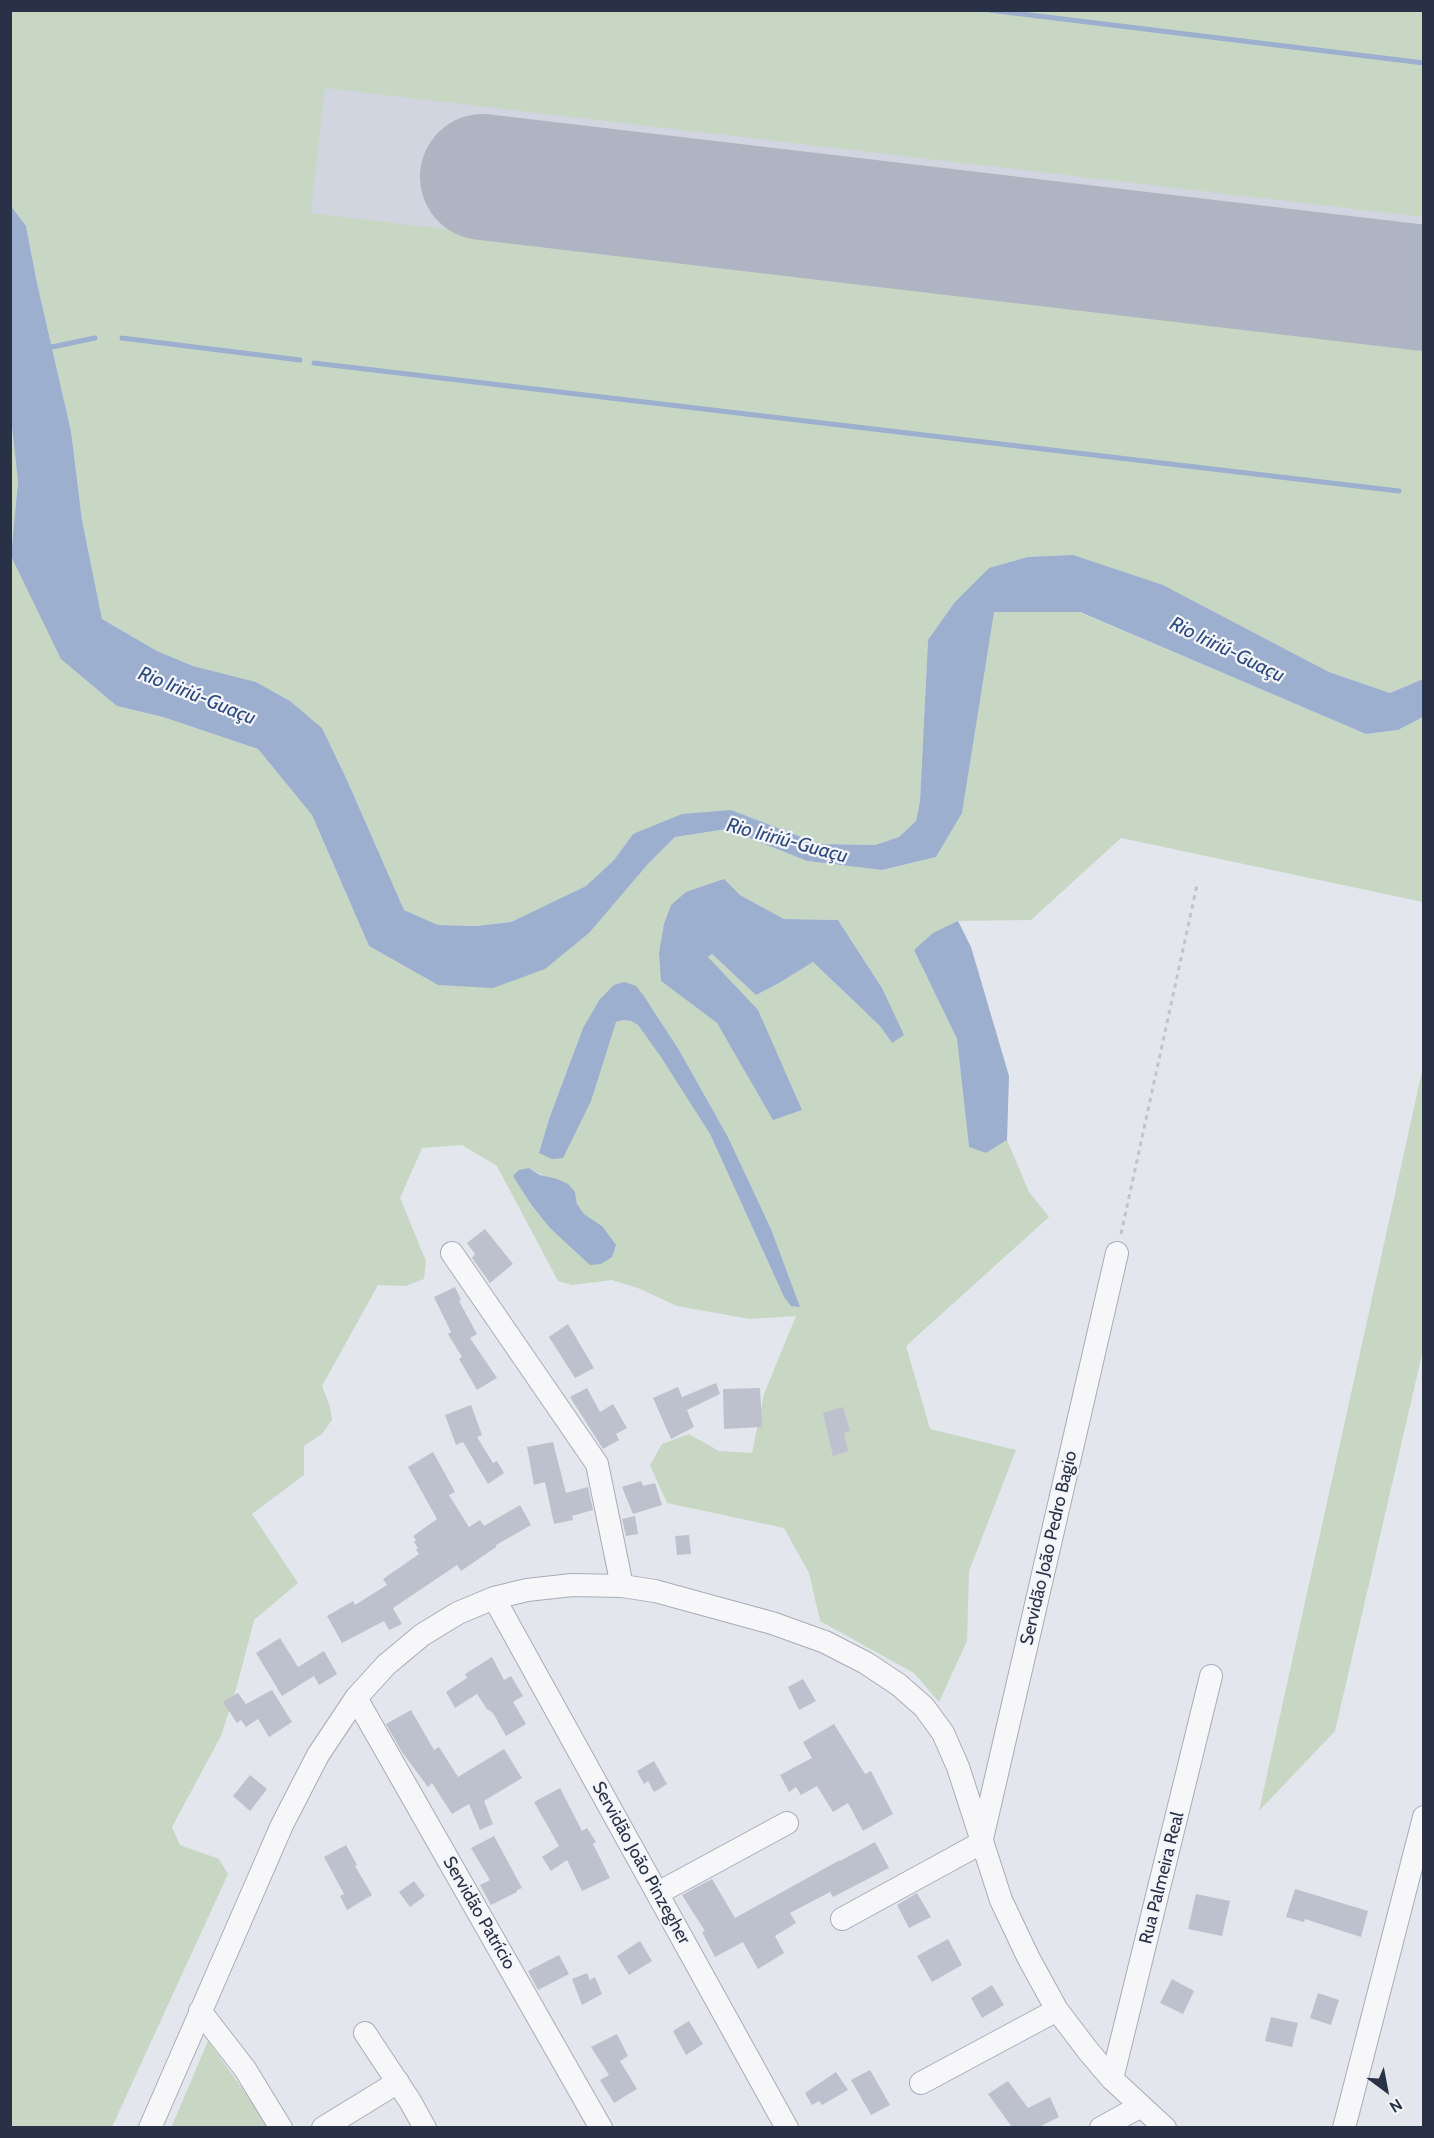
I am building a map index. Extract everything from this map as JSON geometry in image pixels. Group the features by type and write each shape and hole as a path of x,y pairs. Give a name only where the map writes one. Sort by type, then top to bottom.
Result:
{"street":[{"path":"452,1253 597,1464 622,1586"},
{"name":"Servidão João Pedro Bagio","path":"981,1843 1117,1253"},
{"path":"150,2127 282,1825 318,1755 357,1698 386,1665 422,1635 458,1613 494,1598 527,1590 572,1585 622,1586 655,1591 772,1623 825,1642 866,1663 899,1685 924,1707 943,1733 958,1767 1001,1900 1028,1958 1057,2010 1112,2079 1165,2127"},
{"name":"Servidão João Pinzegher","path":"494,1598 788,2127"},
{"name":"Rua Palmeira Real","path":"1112,2079 1211,1676"},
{"name":"Servidão Patrício","path":"357,1698 601,2127"},
{"path":"1344,2127 1424,1816"},
{"path":"658,1893 787,1823"},
{"path":"842,1919 981,1843"},
{"path":"921,2083 1057,2010"},
{"path":"200,2011 245,2069 281,2127"},
{"path":"365,2033 425,2127"},
{"path":"323,2127 398,2082"},
{"path":"1101,2127 1141,2106"}],"path":[{"path":"1117,1253 1197,885"}],"shaded area":[{"path":"119,11 1423,11 1423,557 671,627"}],"green space":[{"path":"10,11 1423,11 1423,217 325,88 311,213 1423,346 1423,679 1390,693 1329,672 1163,585 1073,555 1028,557 989,568 928,640 920,801 916,821 899,837 875,845 820,844 731,810 633,834 614,860 586,886 511,922 476,926 438,925 404,910 322,728 290,701 256,682 193,666 157,651 102,619 82,520 71,431 26,226 11,206"},
{"path":"10,408 18,482 11,556 117,706 163,717 258,749 312,815 369,946 438,985 647,865 675,837 727,829 807,861 882,870 936,857 962,813 993,612 1079,612 1366,734 1398,730 1423,717 1423,902 1121,838 1031,920 958,921 914,950 957,1039 969,1147 986,1153 1007,1140 1029,1192 1049,1217 906,1346 930,1429 1016,1450 969,1571 967,1641 939,1702 914,1673 820,1621 809,1573 784,1528 667,1503 650,1465 662,1444 689,1434 719,1451 752,1453 764,1394 796,1316 750,1319 677,1306 638,1288 612,1280 572,1285 558,1281 497,1166 462,1145 422,1148 400,1198 426,1261 424,1279 406,1286 378,1285 322,1386 332,1420 322,1434 304,1446 304,1475 252,1514 298,1583 254,1620 221,1736 172,1827 180,1845 219,1859 228,1874 112,2127 11,2127","holes":["724,880 740,895 784,919 838,920 882,988 892,1043 880,1026 813,962 756,995 712,954 708,957 774,1120 717,1023 661,981","644,996 679,1050 728,1137 771,1229 799,1307 784,1297 710,1134 662,1057 638,1025 631,1021 616,1022 539,1153 549,1119 583,1028","529,1168 575,1192 577,1204 584,1214 602,1226 561,1237 532,1207 524,1192"]},
{"path":"1423,1067 1423,1350 1335,1731 1259,1811"},
{"path":"208,2041 270,2127 171,2128"}],"water":[{"name":"Rio Iririú-Guaçu","path":"11,206 26,226 71,431 82,520 102,619 157,651 193,666 256,682 290,701 322,728 404,910 438,925 476,926 511,922 586,886 614,860 633,834 682,814 731,810 820,844 875,845 899,837 916,821 920,801 928,640 955,602 989,568 1028,557 1073,555 1163,585 1329,672 1390,693 1423,679 1423,717 1398,730 1366,734 1080,612 994,612 962,813 936,857 882,870 807,861 727,829 675,837 647,865 589,933 545,969 493,988 438,985 369,946 312,815 258,749 163,717 117,706 61,659 11,556 18,482 10,408"},
{"path":"724,879 740,895 784,919 838,920 882,988 904,1035 892,1043 880,1026 813,962 756,995 712,954 708,957 758,1010 802,1110 773,1120 717,1023 661,981 659,953 664,924 671,905 686,892"},
{"path":"958,921 971,947 1009,1076 1007,1140 986,1153 969,1147 957,1039 914,950 933,933"},
{"path":"624,982 636,986 644,996 679,1050 728,1137 771,1229 800,1307 791,1306 784,1297 710,1134 638,1025 631,1021 616,1022 591,1101 563,1158 552,1159 539,1153 549,1119 583,1028 600,999 614,985"},
{"path":"529,1168 540,1175 568,1184 575,1192 577,1204 584,1214 602,1226 616,1245 612,1257 601,1264 590,1265 551,1229 532,1206 513,1176 519,1170"}],"building":[{"path":"485,1229 513,1264 490,1283 472,1258 475,1254 467,1243"},
{"path":"455,1287 461,1300 459,1301 477,1334 470,1338 497,1378 477,1390 459,1359 462,1357 448,1334 451,1332 434,1297"},
{"path":"568,1324 594,1368 575,1378 549,1337"},
{"path":"716,1383 720,1394 687,1410 694,1427 671,1439 653,1398 678,1387 682,1397"},
{"path":"587,1388 600,1412 613,1404 627,1428 616,1434 619,1440 603,1449 570,1397"},
{"path":"760,1388 762,1427 724,1429 723,1389"},
{"path":"471,1405 482,1435 477,1437 493,1463 497,1461 504,1473 488,1484 463,1442 456,1445 445,1415"},
{"path":"843,1407 850,1431 844,1433 848,1451 833,1456 823,1413"},
{"path":"553,1442 566,1493 588,1487 593,1510 572,1516 573,1520 554,1524 545,1482 534,1485 527,1447"},
{"path":"433,1452 455,1492 449,1495 469,1527 480,1520 484,1526 520,1505 531,1525 496,1545 461,1571 457,1565 393,1608 402,1624 389,1630 384,1621 342,1643 327,1616 353,1601 355,1605 387,1585 383,1579 419,1554 413,1536 437,1519 408,1467"},
{"path":"641,1481 643,1486 655,1483 662,1505 633,1514 622,1487"},
{"path":"635,1516 638,1534 626,1536 622,1519"},
{"path":"689,1535 691,1554 677,1555 675,1536"},
{"path":"280,1638 298,1667 324,1651 337,1674 319,1685 314,1676 282,1696 256,1653"},
{"path":"492,1657 504,1680 511,1676 523,1696 513,1702 526,1724 506,1736 493,1713 487,1709 477,1694 455,1708 446,1692 467,1678 465,1674"},
{"path":"803,1679 816,1701 799,1710 788,1687"},
{"path":"272,1690 292,1722 269,1737 258,1719 246,1727 241,1720 237,1723 223,1702 238,1693 246,1704"},
{"path":"411,1710 434,1750 439,1747 458,1777 504,1749 522,1778 484,1801 493,1824 480,1830 469,1804 452,1814 432,1783 428,1787 402,1752 386,1724"},
{"path":"834,1724 865,1774 871,1771 893,1814 863,1831 848,1803 833,1812 817,1786 801,1795 796,1787 789,1792 780,1775 812,1758 803,1742"},
{"path":"654,1761 667,1784 654,1792 648,1781 644,1784 637,1771"},
{"path":"250,1775 267,1789 250,1811 233,1796"},
{"path":"560,1788 582,1831 587,1828 596,1842 593,1844 610,1878 582,1891 567,1860 551,1871 542,1857 559,1846 534,1802"},
{"path":"494,1836 522,1888 491,1905 480,1885 490,1880 471,1848"},
{"path":"875,1842 889,1868 833,1897 830,1892 790,1913 796,1923 775,1936 784,1953 758,1969 743,1942 715,1957 702,1932 705,1931 682,1895 712,1879 735,1918"},
{"path":"346,1845 372,1895 347,1910 340,1896 344,1894 324,1857"},
{"path":"414,1881 425,1896 410,1907 399,1892"},
{"path":"1295,1889 1368,1911 1361,1937 1305,1919 1304,1922 1286,1917"},
{"path":"917,1893 931,1917 909,1928 897,1905"},
{"path":"1196,1894 1230,1901 1222,1936 1188,1929"},
{"path":"948,1939 962,1965 932,1982 917,1956"},
{"path":"640,1941 652,1961 629,1975 617,1956"},
{"path":"559,1955 569,1974 538,1990 528,1971"},
{"path":"587,1973 590,1980 595,1977 602,1994 582,2005 572,1979"},
{"path":"1172,1979 1194,1991 1183,2014 1160,2003"},
{"path":"992,1985 1004,2005 982,2018 971,1998"},
{"path":"1318,1993 1339,2000 1331,2025 1310,2018"},
{"path":"1271,2017 1298,2023 1292,2047 1265,2041"},
{"path":"689,2021 703,2044 686,2055 673,2031"},
{"path":"617,2034 628,2056 620,2061 637,2089 614,2103 600,2080 609,2075 591,2047"},
{"path":"870,2070 890,2105 871,2115 851,2080"},
{"path":"836,2072 848,2090 822,2105 819,2101 812,2105 805,2093"},
{"path":"1008,2081 1028,2108 1050,2097 1059,2117 1039,2127 1012,2127 988,2094"}],"waterway":[{"path":"989,10 1424,63"},
{"path":"47,348 95,338"},
{"path":"122,338 300,360"},
{"path":"314,363 1399,491"}],"runway":[{"path":"483,177 1424,288"}]}
